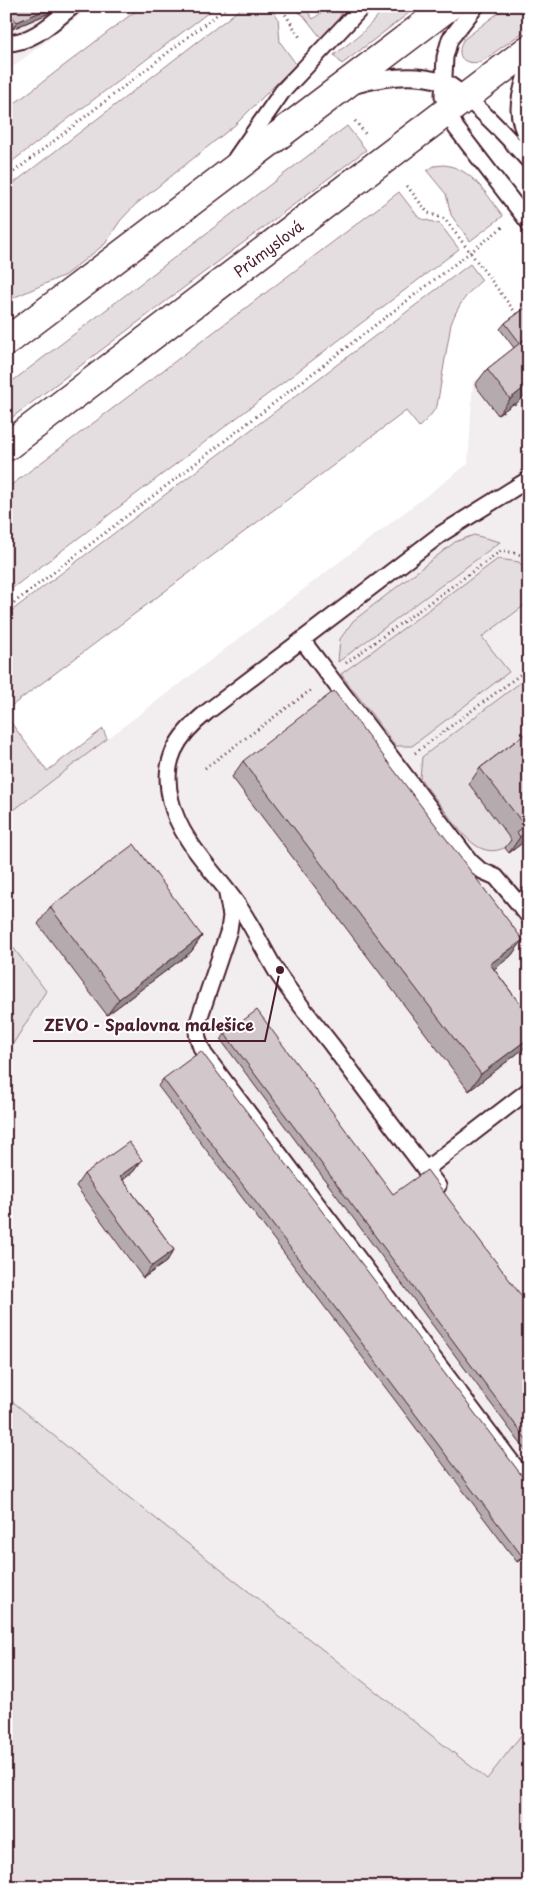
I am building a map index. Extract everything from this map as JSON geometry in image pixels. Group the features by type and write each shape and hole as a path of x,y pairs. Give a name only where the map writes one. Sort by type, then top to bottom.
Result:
{"main road":[{"path":"6,342 449,6"},
{"name":"Průmyslová","path":"6,447 453,97 529,49"}],"lane":[{"path":"6,43 23,41 32,37 73,6"},
{"path":"219,182 282,92 354,13 363,6"},
{"path":"476,6 450,39 445,57 453,97 456,128 529,222"},
{"path":"529,64 518,104 521,128 529,142"},
{"path":"334,94 370,80 408,77 453,97 497,126 529,161"},
{"path":"448,1201 279,974 239,906 184,834 177,821 171,801 168,785 169,767 180,737 191,725 450,528 529,479"},
{"path":"302,640 470,861 480,870 496,877 524,899 529,917"},
{"path":"225,887 231,916 229,930 196,1030 198,1041 204,1054 529,1485"},
{"path":"425,1170 529,1090"}],"path":[{"path":"6,178 228,6"},
{"path":"280,6 305,44"},
{"path":"355,121 373,144"},
{"path":"407,186 428,213 445,219 518,316"},
{"path":"6,610 508,222"},
{"path":"340,668 502,550 525,556 529,560"},
{"path":"525,556 529,553"},
{"path":"398,766 529,668"},
{"path":"205,768 317,686"}],"shaded area":[{"path":"6,6 92,6 6,72"},
{"path":"142,6 217,6 6,166 6,110"},
{"path":"244,6 269,6 278,18 280,42 296,64 235,125 135,205 120,221 105,244 65,275 6,301 6,189"},
{"path":"289,6 303,6 313,19 330,6 341,6 341,11 336,24 322,39 303,15"},
{"path":"387,6 418,6 342,64 334,55 361,34"},
{"path":"507,6 529,6 529,28 481,62 465,61 460,55 463,40"},
{"path":"347,126 366,150 6,422 6,386"},
{"path":"444,165 463,171 471,177 485,191 503,216 470,241 451,215 446,194 427,171 434,166"},
{"path":"399,192 419,218 440,224 459,249 6,593 6,489"},
{"path":"470,264 482,280 464,300 451,324 437,406 419,427 406,411 6,710 6,615"},
{"path":"529,308 529,1725 487,1779 112,1484 6,1396 6,1055 46,991 6,938 6,816 468,464 473,382 516,350 500,329"},
{"path":"474,535 500,542 338,662 340,639 353,621 455,542"},
{"path":"498,559 519,562 529,575 529,602 482,637 509,672 412,746 396,746 341,674"},
{"path":"529,676 529,739 513,843 493,851 484,849 476,846 469,840 420,778 422,757"},
{"path":"6,716 47,771 103,729 107,739 6,816"},
{"path":"6,938 46,991 6,1055"},
{"path":"6,1396 112,1484 487,1779 529,1725 529,1887 6,1887"}],"building":[{"path":"6,6 54,6 17,22 6,9"},
{"path":"529,305 529,344 525,339 520,343 505,323"},
{"path":"525,339 529,344 529,386 510,399 487,369"},
{"path":"334,691 523,940 490,964 529,1016 529,1038 481,1074 243,761"},
{"path":"529,731 529,830 520,837 517,832 525,826 480,768"},
{"path":"134,844 202,936 119,999 50,907"},
{"path":"257,1010 393,1194 427,1170 529,1306 529,1443 225,1034"},
{"path":"201,1051 529,1485 529,1551 522,1556 163,1079"},
{"path":"129,1142 142,1160 120,1176 174,1250 152,1266 84,1174"}],"place":[{"name":"ZEVO - Spalovna malešice","path":"280,970"}]}
